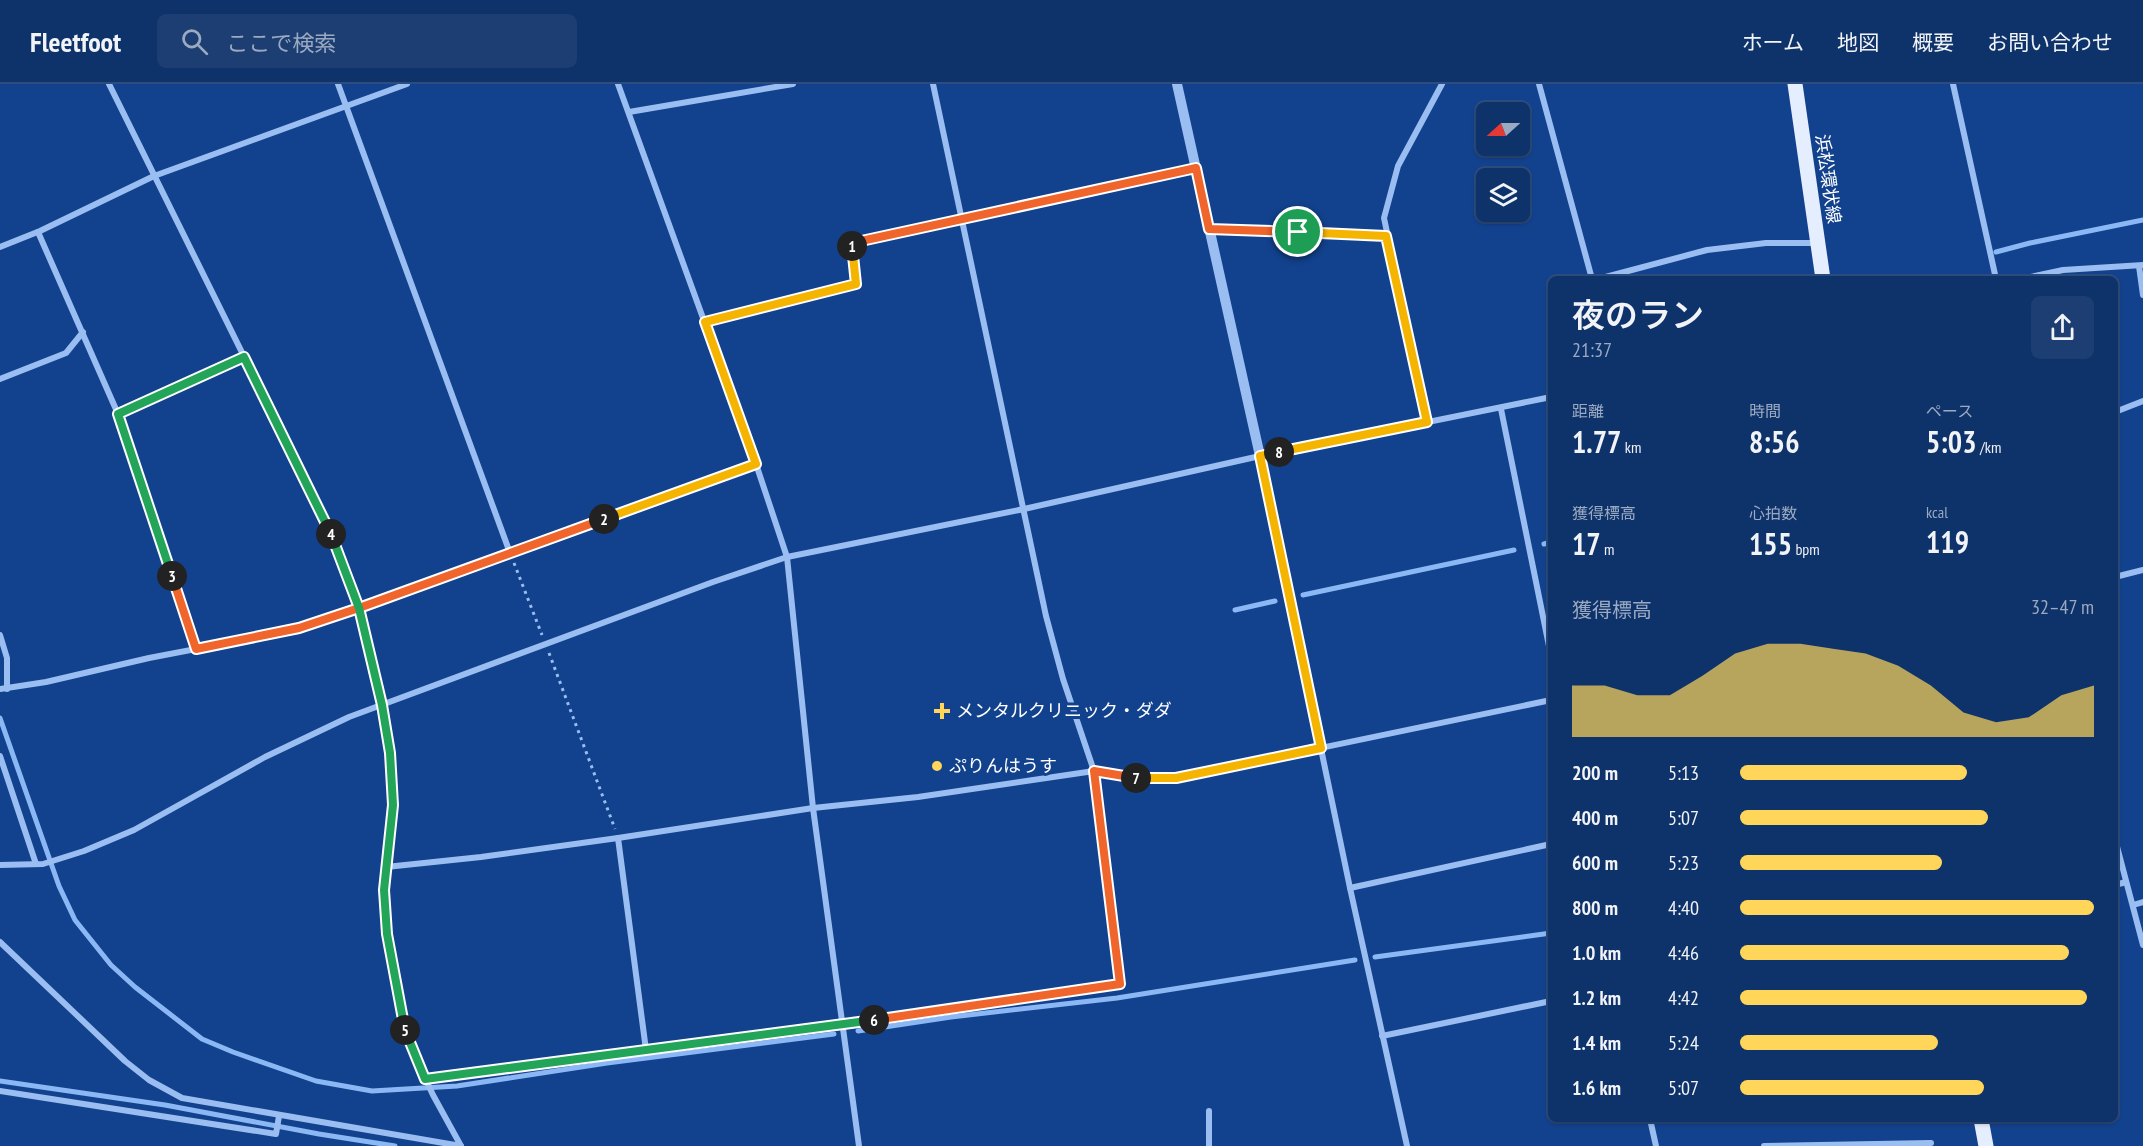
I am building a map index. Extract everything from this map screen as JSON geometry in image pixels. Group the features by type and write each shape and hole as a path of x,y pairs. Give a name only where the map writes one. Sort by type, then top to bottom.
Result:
{"main road":[{"name":"浜松環状線","path":"1795,84 1823,276"},
{"path":"1982,1122 1986,1146"}],"street":[{"path":"109,84 327,524 359,608 382,705 390,753 393,805 384,890 387,934 406,1038 433,1095 461,1146"},
{"path":"338,84 510,553"},
{"path":"0,247 38,232 154,176 407,84"},
{"path":"618,84 756,464 787,557 813,808 859,1146"},
{"path":"629,112 793,84"},
{"path":"425,1079 841,1025 1120,984 1094,771 1063,679 1046,616 933,84"},
{"path":"1177,84 1260,456 1350,888 1407,1146"},
{"path":"1427,422 1384,218 1398,166 1442,84"},
{"path":"1539,84 1591,276"},
{"path":"1953,84 1995,276"},
{"path":"705,322 856,284 852,243 1196,168"},
{"path":"1209,229 1386,236"},
{"path":"38,232 118,414 196,649"},
{"path":"1609,276 1707,250 1766,243 1818,243"},
{"path":"2035,276 2063,270 2141,266 2143,295"},
{"path":"0,380 66,354 83,332"},
{"path":"118,414 244,357"},
{"path":"0,865 55,862 135,830 291,744 349,717 787,557 1024,509 1260,456 1548,398"},
{"path":"2118,411 2143,401"},
{"path":"1501,409 1548,641"},
{"path":"0,635 7,658 3,688 46,682 149,658 299,628 756,464"},
{"path":"2118,576 2143,570"},
{"path":"386,867 481,857 813,808 918,797 1094,771 1140,778 1176,778 1548,701"},
{"path":"0,756 39,864"},
{"path":"618,838 646,1050"},
{"path":"1350,888 1548,845"},
{"path":"2118,851 2143,945"},
{"path":"2118,884 2126,882"},
{"path":"2133,905 2143,903"},
{"path":"0,942 125,1061 148,1080 182,1098 461,1146"},
{"path":"1382,1036 1548,1002"},
{"path":"0,1091 276,1134 279,1116"},
{"path":"1209,1111 1209,1146"},
{"path":"1651,1122 1656,1146"},
{"path":"1764,1146 1931,1143"}],"path":[{"path":"510,553 618,838"}],"waterway":[{"path":"1996,252 2143,220"},
{"path":"1544,544 1548,543"},
{"path":"1303,595 1514,550"},
{"path":"1235,610 1275,601"},
{"path":"0,718 59,886 75,920 111,965 135,987 202,1039 233,1052 316,1081 372,1091 457,1086 607,1063 834,1034"},
{"path":"1375,957 1548,933"},
{"path":"858,1031 951,1017 1117,998 1355,960"},
{"path":"0,1081 165,1105 395,1146"}],"place":[{"name":"メンタルクリニック・ダダ","path":"942,711"},
{"name":"ぷりんはうす","path":"937,766"}],"route":[{"path":"1298,232 1209,229 1196,168 852,243 856,284 705,322 756,464 359,608 299,628 196,649 118,414 244,357 327,524 359,608 382,705 390,753 393,805 384,890 387,934 406,1038 425,1079 841,1025 1120,984 1094,771 1140,778 1176,778 1321,748 1260,456 1427,422 1386,236 1298,232"}]}
